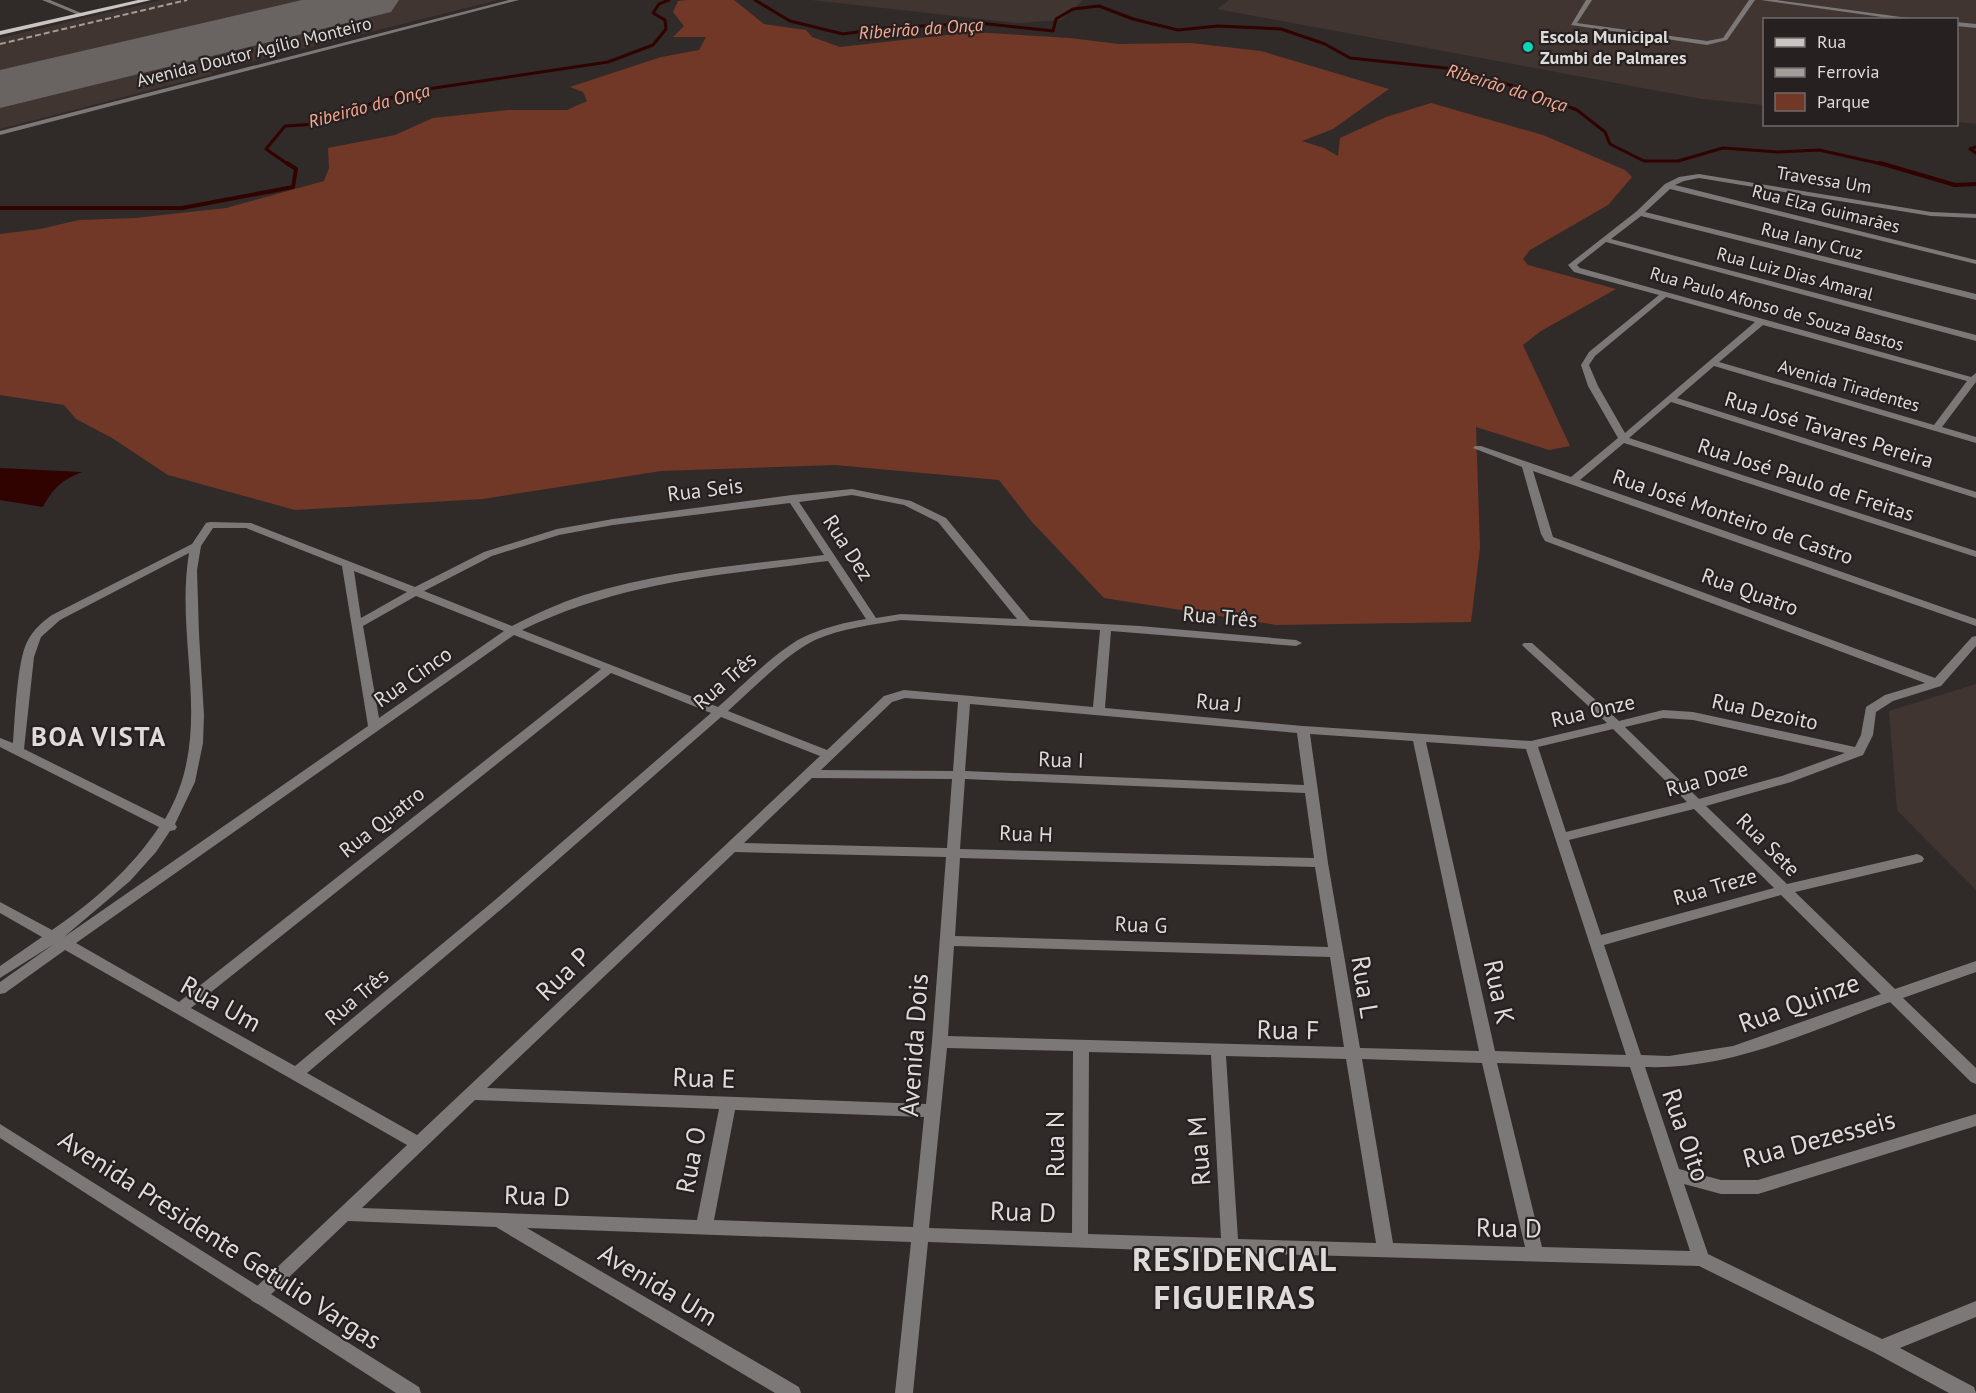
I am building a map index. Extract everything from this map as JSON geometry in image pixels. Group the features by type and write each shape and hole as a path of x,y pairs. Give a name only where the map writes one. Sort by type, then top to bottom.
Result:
{"main road":[{"path":"0,33 147,0"}],"street":[{"path":"45,0 83,15"},
{"name":"Avenida Doutor Agílio Monteiro","path":"0,133 516,0"},
{"path":"1589,0 1573,24 1707,43 1725,39 1752,0"},
{"path":"1764,0 1904,18"},
{"path":"1958,24 1976,26"},
{"name":"Travessa Um","path":"1668,186 1682,179 1713,177 1931,214 1976,216"},
{"path":"1606,240 1640,213 1668,186"},
{"name":"Rua Elza Guimarães","path":"1668,186 1976,262"},
{"name":"Rua Iany Cruz","path":"1640,213 1976,297"},
{"name":"Rua Paulo Afonso de Souza Bastos","path":"1606,240 1572,265 1573,268 1761,322 1974,378"},
{"name":"Rua Luiz Dias Amaral","path":"1606,240 1976,338"},
{"path":"1624,440 1593,386 1585,365 1592,354 1664,295"},
{"path":"1573,481 1761,322"},
{"name":"Avenida Tiradentes","path":"1713,363 1976,440"},
{"path":"1935,429 1974,378"},
{"name":"Rua José Tavares Pereira","path":"1670,399 1976,495"},
{"name":"Rua José Paulo de Freitas","path":"1624,440 1976,554"},
{"name":"Rua José Monteiro de Castro","path":"1478,448 1976,622"},
{"name":"Rua Quatro","path":"1526,465 1549,539 1937,682"},
{"name":"Rua Seis","path":"357,625 415,591 488,554 557,532 613,522 852,492 883,497 927,511 942,520 1026,623"},
{"name":"Rua Dez","path":"792,498 872,620"},
{"path":"0,989 60,940 123,881 170,826 189,786 197,742 197,684 192,591 196,546 210,525 247,525 829,755"},
{"path":"18,751 30,644 36,635 47,623 63,613 196,546"},
{"name":"Rua Cinco","path":"60,940 375,728 513,630 552,609 616,588 830,557"},
{"path":"347,564 375,728"},
{"name":"Rua Três","path":"296,1074 500,903 784,655 810,638 872,620 901,617 1106,628 1296,643"},
{"path":"1099,712 1106,628"},
{"path":"1859,752 1867,735 1870,710 1889,698 1937,682 1976,639"},
{"name":"Rua Sete","path":"1527,645 1616,725 1696,802 1976,1078"},
{"name":"Rua Quatro","path":"180,1009 610,668"},
{"name":"Rua J","path":"904,694 1304,730 1531,745"},
{"name":"Rua P","path":"258,1296 888,699 904,694"},
{"name":"Avenida Dois","path":"904,1393 940,1042 951,853 960,775 964,700"},
{"name":"Rua Onze","path":"1531,745 1663,714"},
{"name":"Rua Dezoito","path":"1663,714 1693,716 1859,752"},
{"name":"Rua L","path":"1304,730 1335,952 1386,1250"},
{"name":"Rua K","path":"1419,739 1488,1056 1535,1254"},
{"path":"0,742 170,826"},
{"name":"Rua Oito","path":"1531,745 1701,1259"},
{"name":"Rua Doze","path":"1563,837 1821,767 1859,752"},
{"name":"Rua I","path":"810,774 960,775 1311,789"},
{"name":"Rua H","path":"731,847 1321,863"},
{"name":"Rua Treze","path":"1596,942 1783,890 1917,859"},
{"name":"Rua Um","path":"0,907 419,1144"},
{"path":"0,973 60,940"},
{"name":"Rua G","path":"946,941 1335,952"},
{"name":"Rua Quinze","path":"1634,1062 1669,1062 1734,1052 1976,966"},
{"name":"Rua F","path":"940,1042 1218,1052 1488,1056 1634,1062"},
{"name":"Rua N","path":"1080,1240 1081,1048"},
{"name":"Rua M","path":"1218,1052 1230,1246"},
{"name":"Rua E","path":"472,1094 934,1111"},
{"name":"Rua O","path":"704,1226 728,1104"},
{"name":"Rua Dezesseis","path":"1673,1174 1721,1187 1758,1187 1976,1120"},
{"name":"Avenida Presidente Getulio Vargas","path":"0,1130 412,1393"},
{"name":"Rua D","path":"344,1214 921,1233 1230,1246 1701,1259"},
{"name":"Avenida Um","path":"499,1220 792,1393"},
{"path":"1701,1259 1881,1347 1967,1393"},
{"path":"1881,1347 1976,1309"}],"shaded area":[{"path":"162,0 498,0 210,72 213,74 0,129 0,38"},
{"path":"811,0 1083,0 1061,20 1019,23"},
{"path":"1229,0 1976,0 1976,124 1958,122 1958,18 1763,18 1763,105 1702,99 1217,9"},
{"path":"0,468 82,472 59,485 43,507 0,500"},
{"path":"1976,684 1976,890 1897,810 1889,711"}],"green space":[{"path":"734,0 764,24 806,30 812,37 840,47 973,32 1070,38 1119,44 1191,43 1261,51 1389,89 1333,129 1302,141 1324,148 1338,156 1340,138 1386,117 1431,103 1543,135 1625,170 1632,177 1608,205 1530,250 1523,259 1528,265 1616,289 1541,331 1523,345 1570,446 1549,450 1476,427 1480,548 1471,622 1277,625 1104,598 1032,522 999,480 835,465 661,471 483,499 295,510 168,475 112,438 76,419 64,405 0,395 0,234 40,229 79,220 135,218 226,208 324,181 329,168 328,148 395,135 433,118 508,110 567,110 587,101 583,92 570,87 661,57 699,50 706,37 673,37 684,26 673,12 678,1"}],"waterway":[{"name":"Ribeirão da Onça","path":"289,165 266,149 285,126 318,124 378,101 421,90 608,62 653,45 666,29 665,20 653,13 659,4 669,0"},
{"name":"Ribeirão da Onça","path":"755,0 790,21 843,34 886,28 980,23 1053,31 1056,19 1073,9 1099,6 1133,19 1178,30 1218,26 1281,29 1325,44 1350,58 1455,69 1520,88 1577,110 1605,132 1610,144 1644,161 1678,161 1723,148 1778,152 1819,150 1886,165"},
{"name":"Ribeirão da Onça","path":"1976,147 1970,149 1976,153"},
{"name":"Ribeirão da Onça","path":"0,208 182,208 293,187 296,169 287,163"},
{"name":"Ribeirão da Onça","path":"1880,163 1955,185 1976,184"}],"runway":[{"path":"0,89 372,0"}],"railway":[{"path":"0,44 187,0"}],"place":[{"name":"Escola Municipal Zumbi de Palmares","path":"1528,47"}],"district":[{"name":"BOA VISTA","path":"99,737"},
{"name":"RESIDENCIAL FIGUEIRAS","path":"1235,1278"}]}
